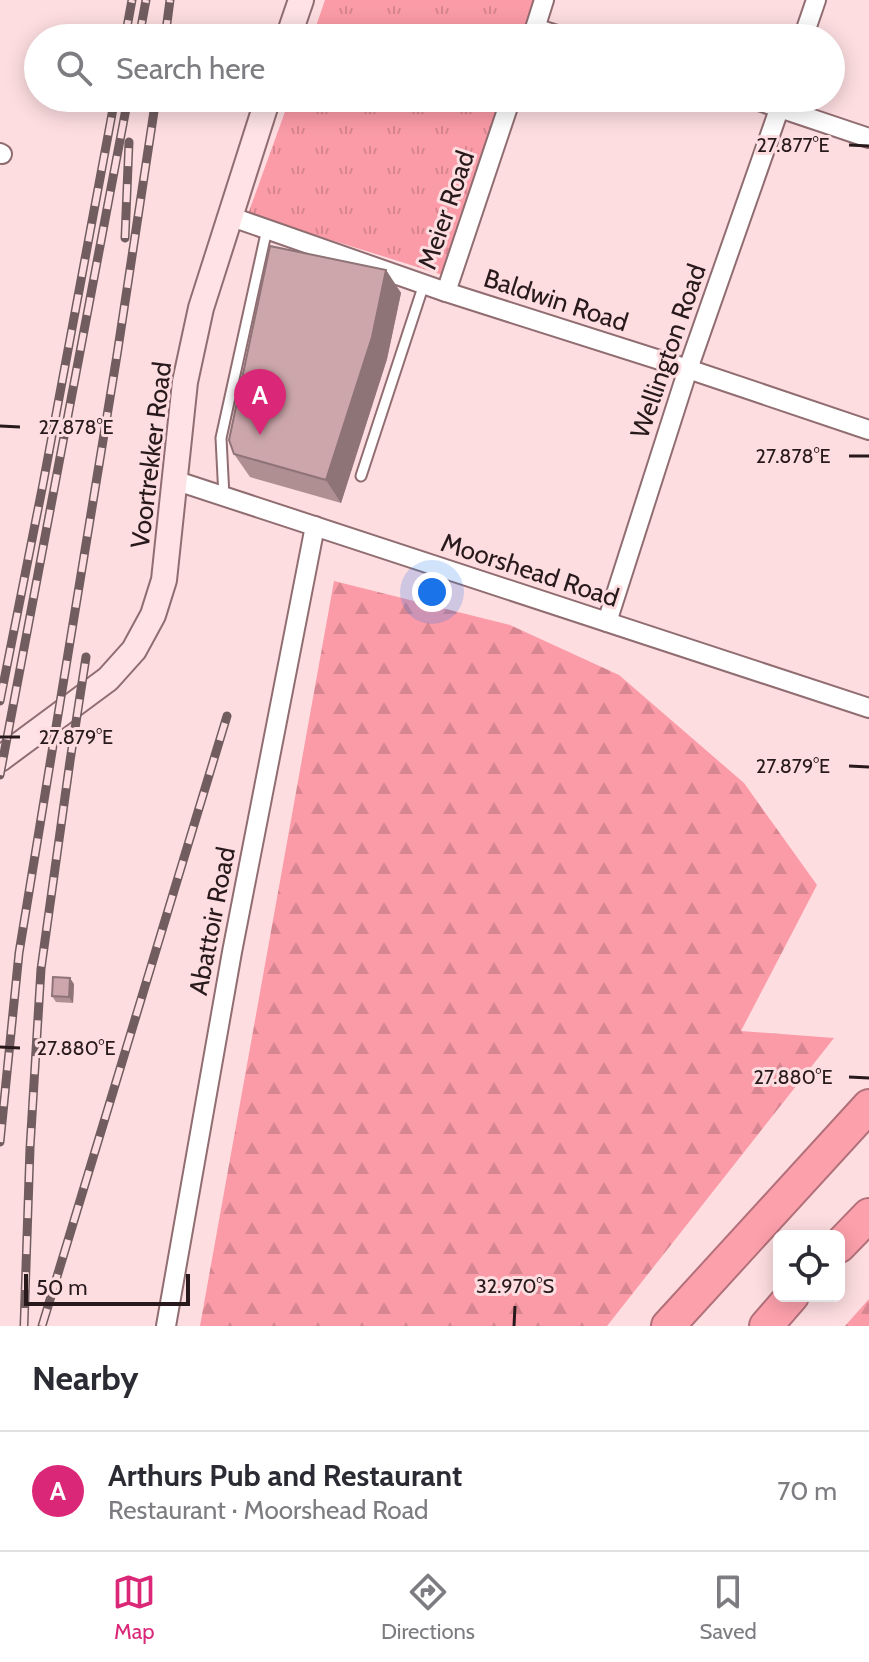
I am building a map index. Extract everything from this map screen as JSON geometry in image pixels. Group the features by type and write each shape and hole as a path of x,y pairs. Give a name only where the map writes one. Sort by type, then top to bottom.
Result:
{"highway":[{"path":"668,1326 869,1106"},
{"path":"845,1240 869,1215"},
{"path":"766,1326 787,1302"}],"main road":[{"path":"293,24 301,0"},
{"name":"Voortrekker Road","path":"0,759 108,679 134,650 153,615 164,580 185,382 201,308 263,112"}],"street":[{"path":"536,24 544,0"},
{"path":"808,24 816,0"},
{"name":"Meier Road","path":"446,292 506,112"},
{"name":"Wellington Road","path":"607,622 688,369 778,112"},
{"path":"804,112 869,138"},
{"name":"Baldwin Road","path":"229,216 446,292 869,430"},
{"name":"Moorshead Road","path":"174,480 869,708"},
{"name":"Abattoir Road","path":"166,1326 232,952 315,526"}],"lane":[{"path":"224,497 221,438 267,229"},
{"path":"361,476 424,284"}],"green space":[{"path":"325,0 538,0 530,24 317,24"},
{"path":"285,112 501,112 446,276 248,214"},
{"path":"334,581 510,625 619,675 744,783 817,885 741,1031 834,1038 607,1326 200,1326"},
{"path":"869,1299 869,1326 845,1326"}],"building":[{"path":"270,246 386,270 372,337 326,480 234,454 229,440"},
{"path":"53,977 70,978 69,997 52,996"}],"railway":[{"path":"128,24 132,0"},
{"path":"142,24 146,0"},
{"path":"167,24 170,0"},
{"path":"0,701 112,112"},
{"path":"0,775 125,112"},
{"path":"0,1142 19,953 154,112"},
{"path":"125,238 129,142"},
{"path":"24,1326 30,1148 41,969 86,657"},
{"path":"42,1326 227,716"}],"place":[{"name":"Arthurs Pub and Restaurant","path":"260,435"}]}
